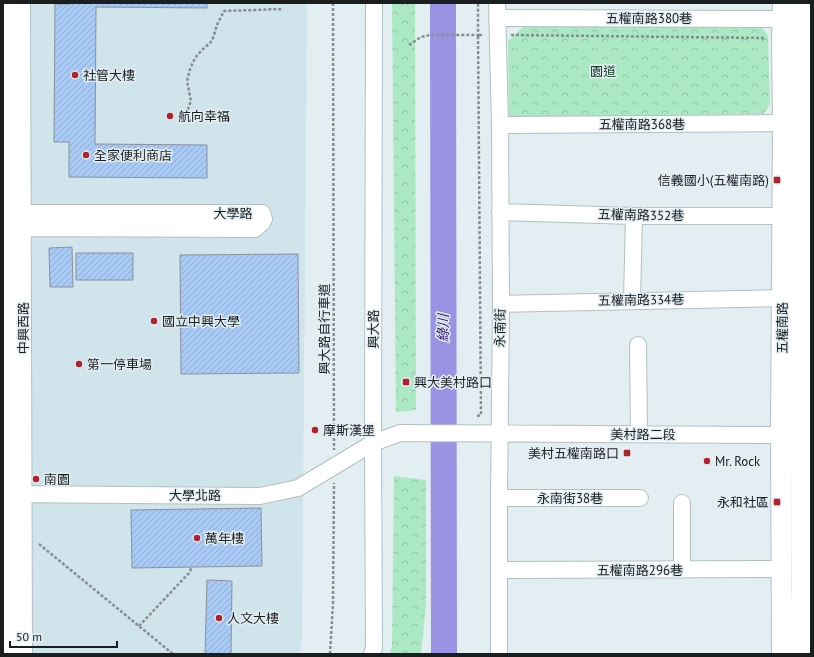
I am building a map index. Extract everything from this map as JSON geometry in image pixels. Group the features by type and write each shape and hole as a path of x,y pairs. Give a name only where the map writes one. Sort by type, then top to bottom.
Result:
{"main road":[{"name":"五權南路","path":"782,654 782,39 792,11"},
{"name":"五權南路","path":"792,11 806,436 807,589 802,654"}],"street":[{"name":"中興西路","path":"8,3 11,220 12,494 10,654"},
{"name":"中興西路","path":"11,220 22,3"},
{"name":"興大路","path":"372,654 374,648 374,3"},
{"name":"五權南路380巷","path":"497,11 792,11"},
{"name":"永南街","path":"497,11 500,125 501,304 499,434 499,654"},
{"name":"五權南路368巷","path":"500,125 783,123"},
{"name":"五權南路352巷","path":"500,212 634,216 783,216"},
{"name":"大學路","path":"262,213 264,219 262,223 255,228 11,220 262,213"},
{"path":"632,300 634,216"},
{"name":"五權南路334巷","path":"501,304 632,300 782,298"},
{"path":"638,345 639,434"},
{"name":"美村路二段","path":"373,443 400,433 806,436"},
{"name":"大學北路","path":"12,494 260,496 298,488 373,443"},
{"name":"中興西路","path":"12,494 24,532 24,654"},
{"name":"永南街38巷","path":"499,498 640,498"},
{"path":"682,503 682,570"},
{"name":"五權南路296巷","path":"499,570 781,570"}],"path":[{"name":"興大路自行車道","path":"330,654 334,467 333,3"},
{"path":"409,45 421,36 478,35 478,3"},
{"path":"184,119 191,101 187,81 190,69 195,58 212,40 224,11 282,9"},
{"path":"24,532 173,654"},
{"path":"139,626 189,573 192,567"}],"shaded area":[{"name":"國立中興大學","path":"3,3 307,3 302,639 300,654 3,654"}],"green space":[{"path":"392,3 415,3 416,410 396,412"},
{"name":"園道","path":"761,26 768,36 770,104 764,114 509,118 508,41 523,27"},
{"path":"394,476 426,480 426,605 421,654 390,654 392,645"}],"building":[{"name":"社管大樓","path":"207,3 207,8 96,7 95,144 207,145 207,178 69,177 69,142 54,142 55,4"},
{"path":"72,247 73,287 50,287 49,248"},
{"path":"76,253 133,253 133,280 76,280"},
{"path":"298,254 299,373 181,374 180,255"},
{"name":"萬年樓","path":"261,508 262,566 132,568 131,510"},
{"name":"人文大樓","path":"207,580 232,581 231,654 205,654"}],"waterway":[{"name":"綠川","path":"443,3 444,654"}],"place":[{"name":"社管大樓","path":"75,75"},
{"name":"航向幸福","path":"170,116"},
{"name":"全家便利商店","path":"86,155"},
{"name":"信義國小(五權南路)","path":"777,180"},
{"name":"國立中興大學","path":"154,321"},
{"name":"第一停車場","path":"79,364"},
{"name":"興大美村路口","path":"406,382"},
{"name":"摩斯漢堡","path":"315,430"},
{"name":"美村五權南路口","path":"627,453"},
{"name":"Mr. Rock","path":"707,461"},
{"name":"南園","path":"36,479"},
{"name":"永和社區","path":"777,502"},
{"name":"萬年樓","path":"197,538"},
{"name":"人文大樓","path":"219,618"}]}
